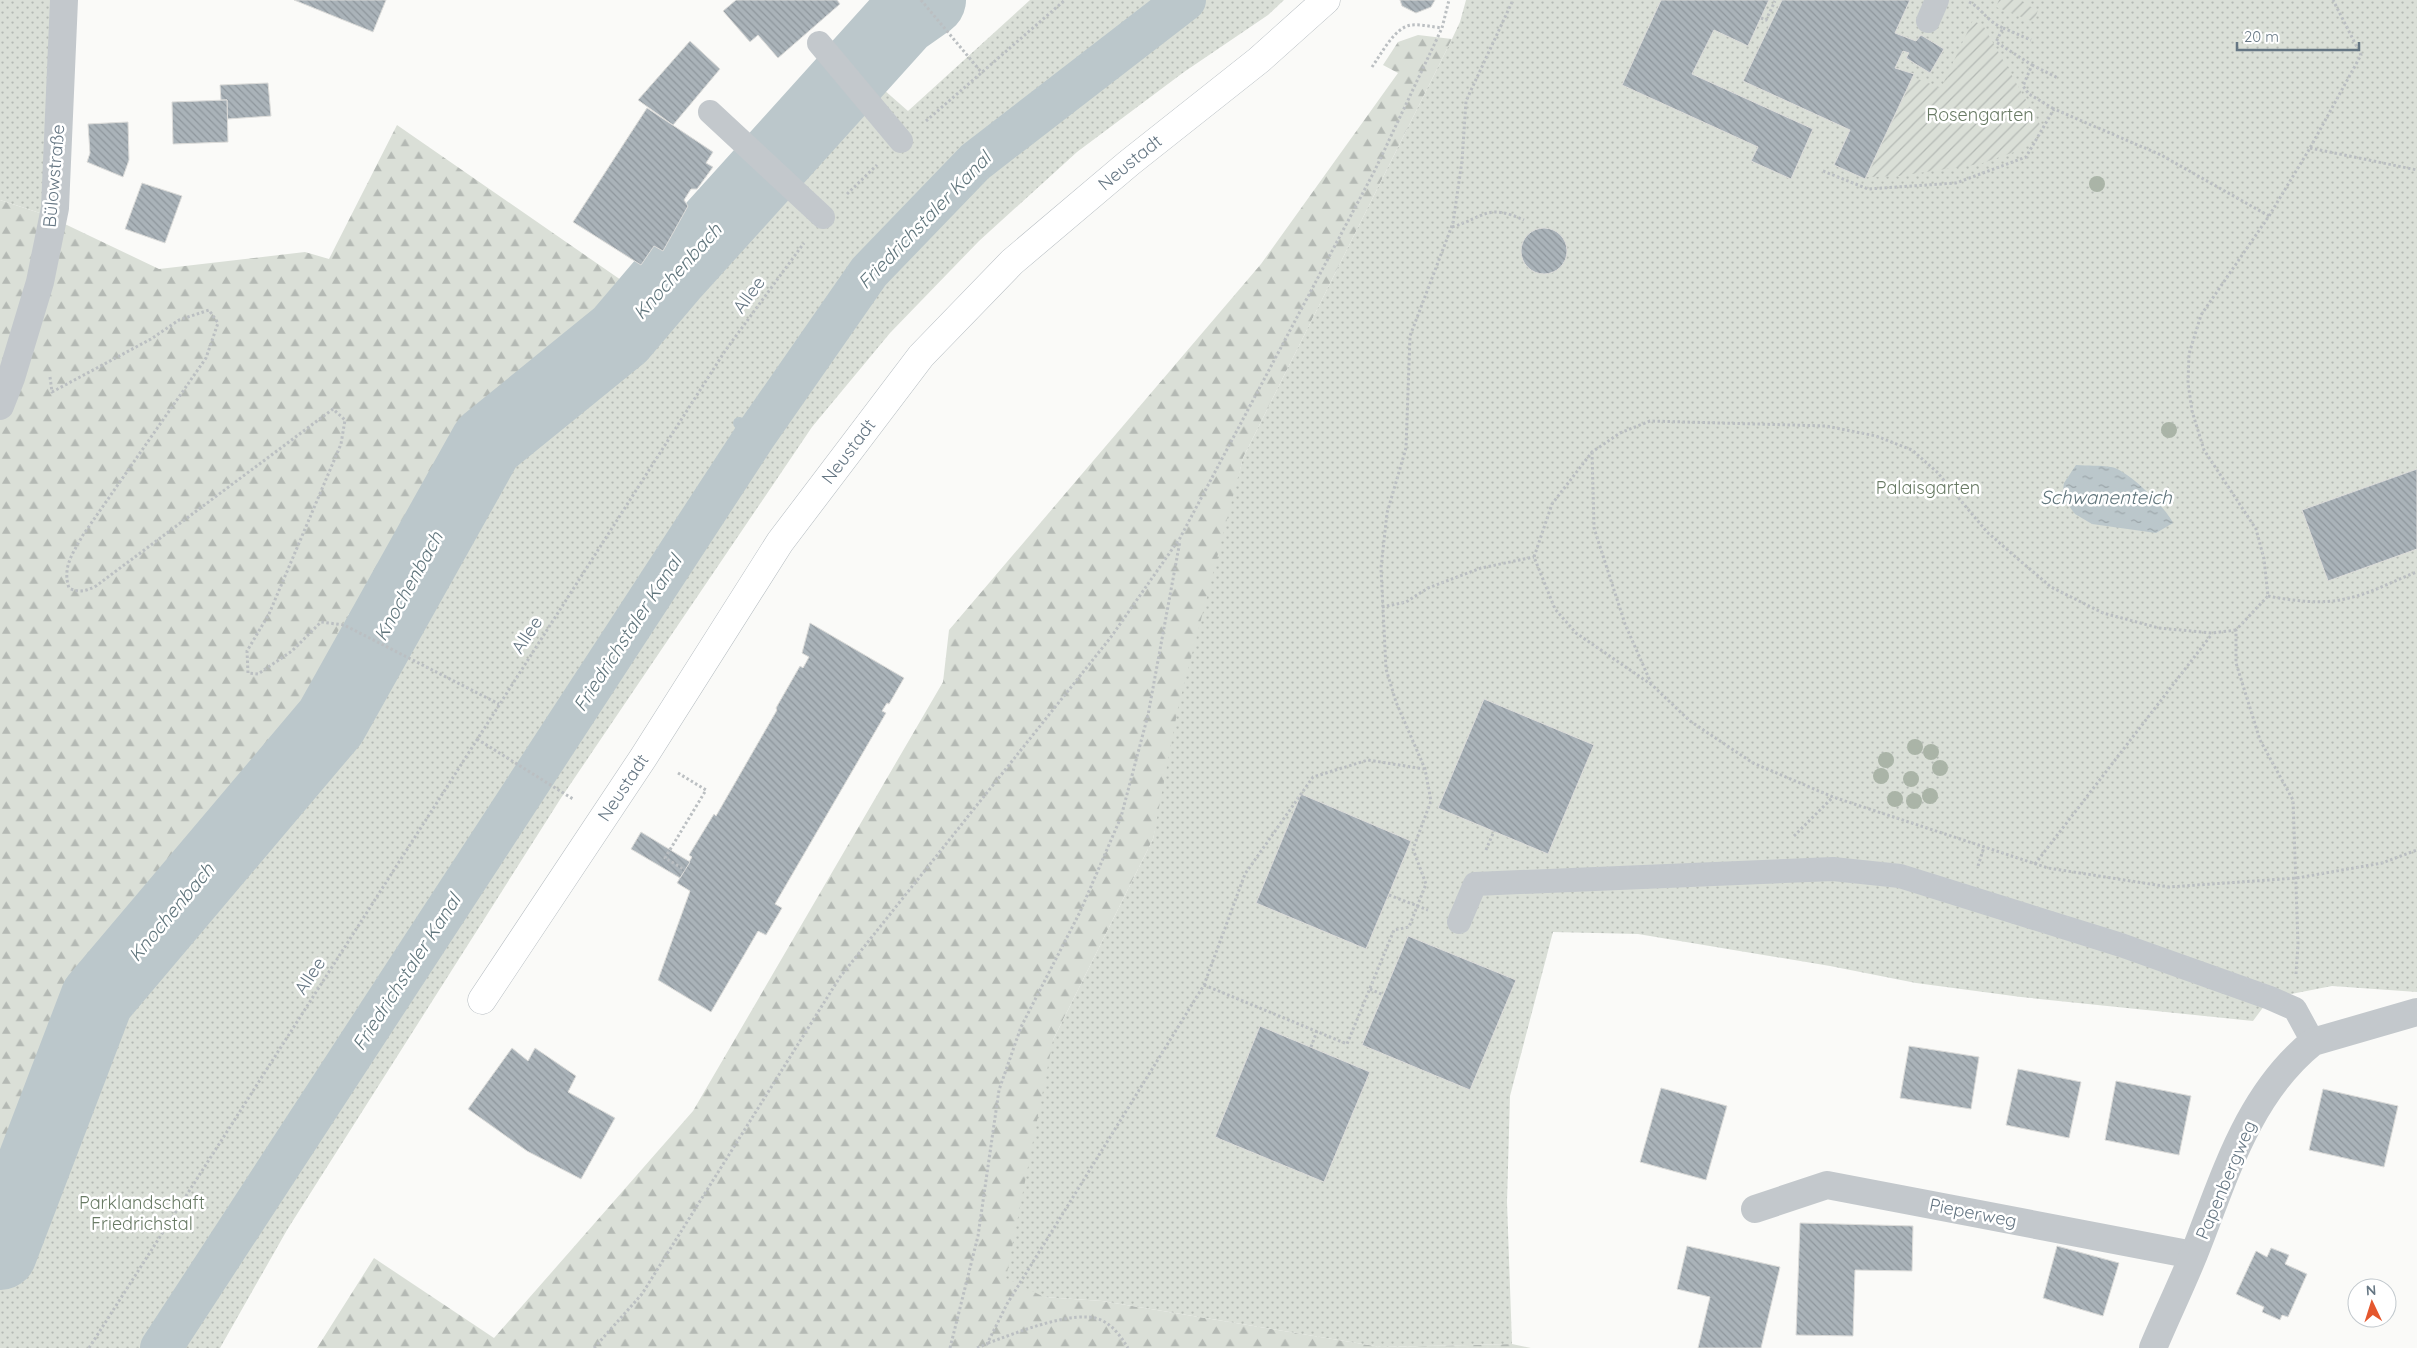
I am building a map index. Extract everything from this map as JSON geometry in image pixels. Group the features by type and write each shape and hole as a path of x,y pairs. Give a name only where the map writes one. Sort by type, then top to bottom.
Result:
{"main road":[{"name":"Neustadt","path":"482,1000 643,758 780,542 921,356 1012,262 1129,163 1259,60 1326,0"}],"street":[{"name":"Bülowstraße","path":"0,406 11,378 40,282 55,208 64,0"},
{"name":"Papenbergweg","path":"2152,1348 2194,1255 2234,1151 2264,1095 2300,1053 2313,1042 2417,1012"},
{"name":"Pieperweg","path":"1755,1209 1827,1185 2194,1255"}],"lane":[{"path":"819,42 870,106 901,141"},
{"path":"710,112 823,217"},
{"path":"1459,922 1475,884 1833,869 1900,876 2121,945 2270,998 2295,1009 2313,1042"}],"path":[{"path":"921,0 982,74"},
{"name":"Allee","path":"89,1348 726,351 823,217 901,141 982,74 1065,0"},
{"path":"594,1348 642,1294 840,977 1111,637 1180,538 1375,170 1442,28 1449,0"},
{"path":"1204,985 1347,1044 1394,930 1409,927 1426,884 1413,849 1431,801 1425,770 1396,702 1386,668 1381,568 1387,513 1406,448 1410,336 1452,228 1462,161 1466,101 1513,0"},
{"path":"1978,0 1975,5 1986,19 2031,40"},
{"path":"2333,0 2361,56 2310,148 2269,216 2202,315 2189,354 2188,383 2192,411 2204,450 2256,529 2264,559 2268,596 2236,630 2212,633 2159,628 2103,613 2051,586 1987,532 1937,472 1912,450 1876,436 1826,426 1650,421 1620,433 1592,452 1552,504 1534,556 1556,609 1576,633 1652,685 1690,721 1753,763 1832,797 2048,868 2169,887 2296,878 2382,863 2417,850"},
{"path":"1761,18 1766,20 1775,1"},
{"path":"1372,67 1396,34 1404,28 1413,25 1442,28"},
{"path":"2003,28 1996,42 2032,66 2058,78"},
{"path":"2032,66 2023,86 2029,94 2054,109 2161,155 2269,216"},
{"path":"1823,172 1868,190 1956,183 2026,157 2054,109"},
{"path":"2310,148 2417,170"},
{"path":"1452,228 1486,212 1511,214 1524,220"},
{"path":"52,392 151,339 179,320 209,310 218,323 206,358 83,535 67,563 65,577 69,588 77,592 87,591 96,586 333,409 345,420 342,444 269,614 247,651 248,673 258,674 292,651 322,622 344,625 499,704"},
{"path":"1592,452 1594,528 1625,624 1652,685"},
{"path":"950,1348 978,1236 999,1090 1022,1028 1080,912 1121,817 1148,715 1180,538"},
{"path":"1382,607 1406,602 1428,588 1481,568 1534,556"},
{"path":"2268,596 2291,600 2319,601 2349,598 2417,572"},
{"path":"2236,630 2236,663 2260,740 2293,800 2298,944 2296,971"},
{"path":"2035,864 2212,633"},
{"path":"477,739 574,799"},
{"path":"987,1344 1007,1304 1204,985 1245,874 1313,776 1368,760 1425,770"},
{"path":"678,772 706,790 665,858 685,870"},
{"path":"1485,852 1494,832"},
{"path":"1389,895 1432,912"},
{"path":"1370,990 1383,995"},
{"path":"1311,1048 1317,1031"},
{"path":"977,1348 1039,1325 1081,1317 1100,1320 1119,1333 1128,1348"}],"green space":[{"path":"0,0 54,0 46,215 0,200"},
{"name":"Parklandschaft Friedrichstal","path":"1030,0 1284,0 1268,15 1184,72 1077,152 979,241 890,333 812,427 561,798 287,1230 220,1348 0,1348 0,1183 367,653 337,633 347,614 383,629 509,452 634,289 661,245 842,53 908,111"},
{"name":"Palaisgarten","path":"1466,0 2417,0 2417,992 2332,986 2270,998 2253,1021 2021,997 1916,983 1830,966 1638,934 1553,932 1510,1096 1507,1202 1512,1344 1381,1347 1102,1301 1044,1297 1006,1278 1053,1040 1153,839 1178,708 1243,458 1452,39 1460,22"},
{"path":"1999,0 2016,0 2038,10 2034,22 1996,7"},
{"name":"Rosengarten","path":"1973,20 1984,27 2042,128 2020,150 1980,164 1898,176 1867,177 1913,77 1941,88"},
{"path":"1418,35 1452,39 1243,458 1153,839 1053,1040 1044,1297 1102,1301 1381,1347 1512,1344 1531,1348 317,1348 374,1258 494,1338 693,1111 943,682 949,630 1261,264 1398,73 1383,65 1398,42"},
{"path":"397,125 634,289 509,452 383,629 348,614 367,652 0,1183 0,200 46,215 159,269 305,252 329,259"}],"water":[{"name":"Schwanenteich","path":"2076,465 2107,466 2118,469 2146,490 2173,523 2156,533 2092,524 2075,514 2062,497 2064,483"}],"building":[{"path":"294,0 386,0 373,32"},
{"path":"736,0 837,0 840,4 778,58 758,35 750,42 723,11"},
{"path":"1400,0 1435,0 1431,7 1416,13 1402,6"},
{"path":"1661,0 1769,0 1748,46 1714,30 1692,74 1813,129 1791,179 1751,161 1758,147 1622,85"},
{"path":"1782,0 1910,0 1895,33 1916,41 1921,35 1944,49 1930,73 1906,58 1909,53 1903,51 1895,68 1914,74 1865,179 1834,165 1850,130 1743,81"},
{"path":"690,41 720,69 673,125 638,100"},
{"path":"268,83 271,116 227,119 227,100 221,100 220,85"},
{"path":"227,100 228,142 173,144 172,102"},
{"path":"647,108 713,152 706,163 713,167 697,189 691,189 684,200 688,206 663,251 654,246 641,265 573,222"},
{"path":"128,122 129,160 123,177 87,162 90,153 88,124"},
{"path":"142,183 182,196 165,243 125,229"},
{"path":"1539,228 1549,228 1563,238 1567,251 1563,264 1557,270 1549,274 1539,274 1525,264 1521,256 1521,246 1531,232"},
{"path":"2417,469 2417,549 2328,581 2302,510"},
{"path":"810,623 904,678 889,704 887,703 882,711 886,713 775,904 782,908 766,935 758,931 711,1012 658,980 690,891 677,883 692,857 689,855 714,814 716,816 800,666 803,668 809,657 802,653"},
{"path":"1484,699 1594,745 1548,854 1438,808"},
{"path":"1301,794 1411,841 1366,949 1256,903"},
{"path":"641,832 690,862 680,878 631,849"},
{"path":"1408,936 1516,980 1470,1090 1362,1045"},
{"path":"1260,1026 1370,1072 1324,1182 1215,1137"},
{"path":"1909,1046 1979,1057 1971,1109 1900,1098"},
{"path":"512,1048 528,1061 535,1048 576,1076 568,1092 615,1118 581,1179 527,1151 468,1109"},
{"path":"2018,1069 2081,1082 2069,1138 2006,1125"},
{"path":"2116,1081 2191,1096 2179,1155 2105,1140"},
{"path":"1661,1088 1727,1106 1706,1180 1640,1162"},
{"path":"2323,1089 2398,1106 2384,1167 2309,1150"},
{"path":"1800,1223 1913,1226 1912,1271 1855,1270 1853,1336 1796,1335"},
{"path":"1687,1246 1780,1267 1761,1348 1698,1348 1710,1297 1677,1289"},
{"path":"2057,1246 2119,1263 2103,1316 2043,1298"},
{"path":"2271,1248 2289,1255 2285,1264 2307,1274 2288,1317 2282,1315 2280,1320 2262,1312 2264,1307 2236,1294 2256,1251 2267,1257"}],"waterway":[{"name":"Knochenbach","path":"0,1253 97,999 331,722 487,443 620,335 671,275 902,19 929,0"},
{"name":"Friedrichstaler Kanal","path":"161,1348 755,436 869,272 975,162 1185,0"},
{"path":"739,423 755,436"}]}
